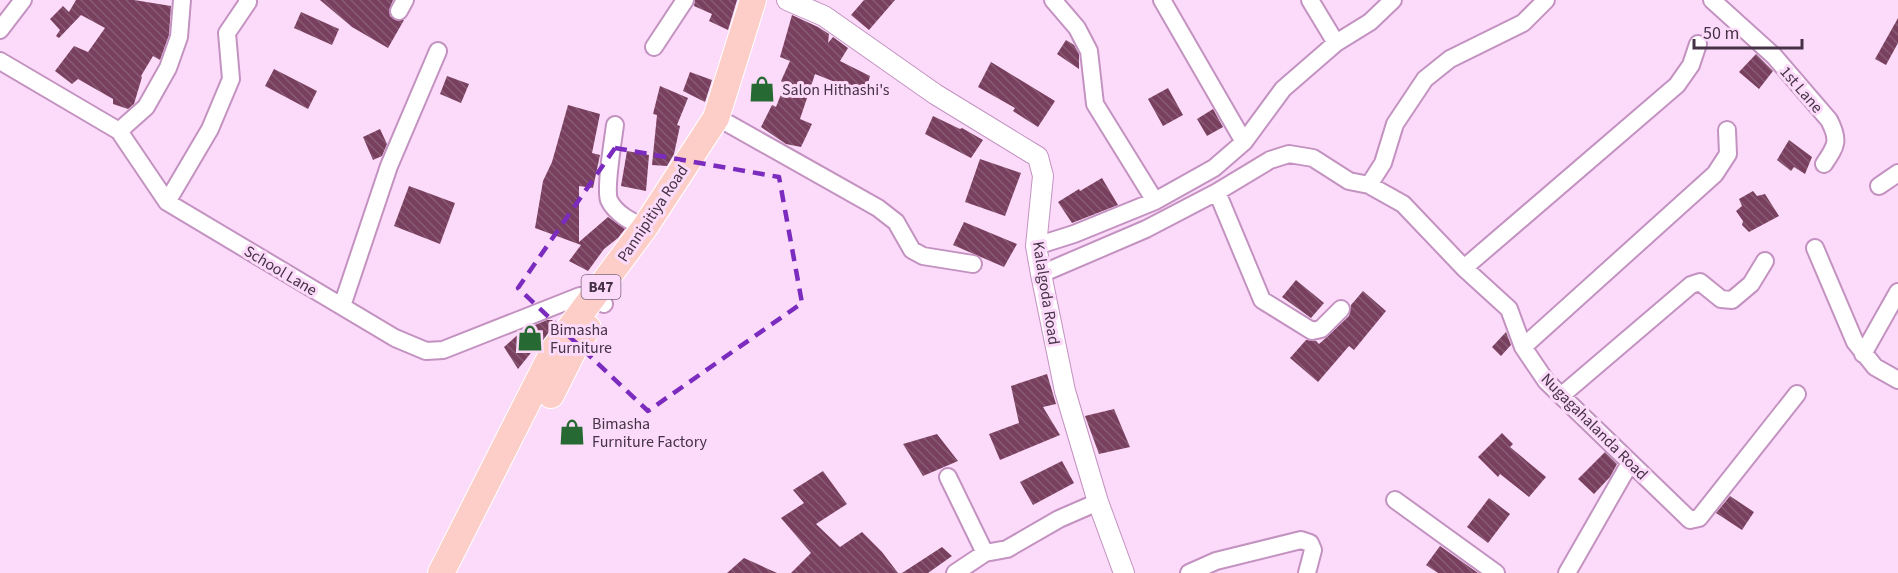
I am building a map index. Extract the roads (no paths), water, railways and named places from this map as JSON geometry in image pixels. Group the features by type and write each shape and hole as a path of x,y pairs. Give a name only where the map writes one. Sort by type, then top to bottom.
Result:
{"main road":[{"name":"Pannipitiya Road","path":"459,573 598,301 716,118 753,0"},
{"name":"Pannipitiya Road","path":"441,573 555,348 657,240 729,124 769,0"}],"street":[{"path":"0,30 23,0"},
{"path":"119,131 146,106 168,68 179,37 182,0"},
{"path":"166,202 210,129 231,79 227,33 248,2 247,0"},
{"path":"654,47 685,0"},
{"name":"Kalalgoda Road","path":"787,0 824,16 935,94 1038,157 1043,176 1036,246 1065,391 1098,502 1124,573"},
{"path":"1053,0 1077,28 1089,51 1095,104 1155,201"},
{"path":"1162,0 1244,142"},
{"path":"1310,0 1336,43"},
{"path":"1036,246 1074,234 1155,201 1214,168 1244,142 1283,89 1336,43 1370,22 1393,0"},
{"path":"1369,185 1383,163 1395,124 1425,79 1450,58 1522,23 1546,0"},
{"name":"1st Lane","path":"1712,0 1773,56 1829,120 1835,132 1836,146 1824,164"},
{"path":"1464,268 1677,84 1691,65 1698,44"},
{"path":"342,306 389,166 438,51"},
{"name":"School Lane","path":"0,61 119,131 166,202 395,338 426,351 443,350 580,296 598,301"},
{"path":"729,124 878,208 896,222 912,250 923,256 973,264"},
{"path":"615,125 608,197 614,209 635,224 645,227"},
{"path":"1523,347 1714,174 1728,154 1727,129"},
{"name":"Nugagahalanda Road","path":"1041,274 1146,229 1217,192 1270,160 1289,154 1313,158 1349,181 1369,185 1403,204 1464,268 1509,309 1523,347 1546,381 1690,520 1699,518 1797,394"},
{"path":"1879,186 1898,173"},
{"path":"1217,192 1262,300 1312,331 1321,329 1341,309"},
{"path":"1815,248 1863,354 1875,367 1898,380"},
{"path":"1562,395 1691,285 1700,282 1721,299 1732,300 1751,284 1765,261"},
{"path":"1863,354 1898,292"},
{"path":"1567,573 1630,463"},
{"path":"948,477 985,553"},
{"path":"1395,500 1496,573"},
{"path":"955,573 985,553 1007,549 1059,519 1098,502"},
{"path":"1189,573 1216,561 1301,540 1310,543 1313,550 1307,573"}],"place":[{"name":"Salon Hithashi's","path":"762,89"},
{"name":"Bimasha Furniture","path":"530,338"},
{"name":"Bimasha Furniture Factory","path":"572,432"}]}
